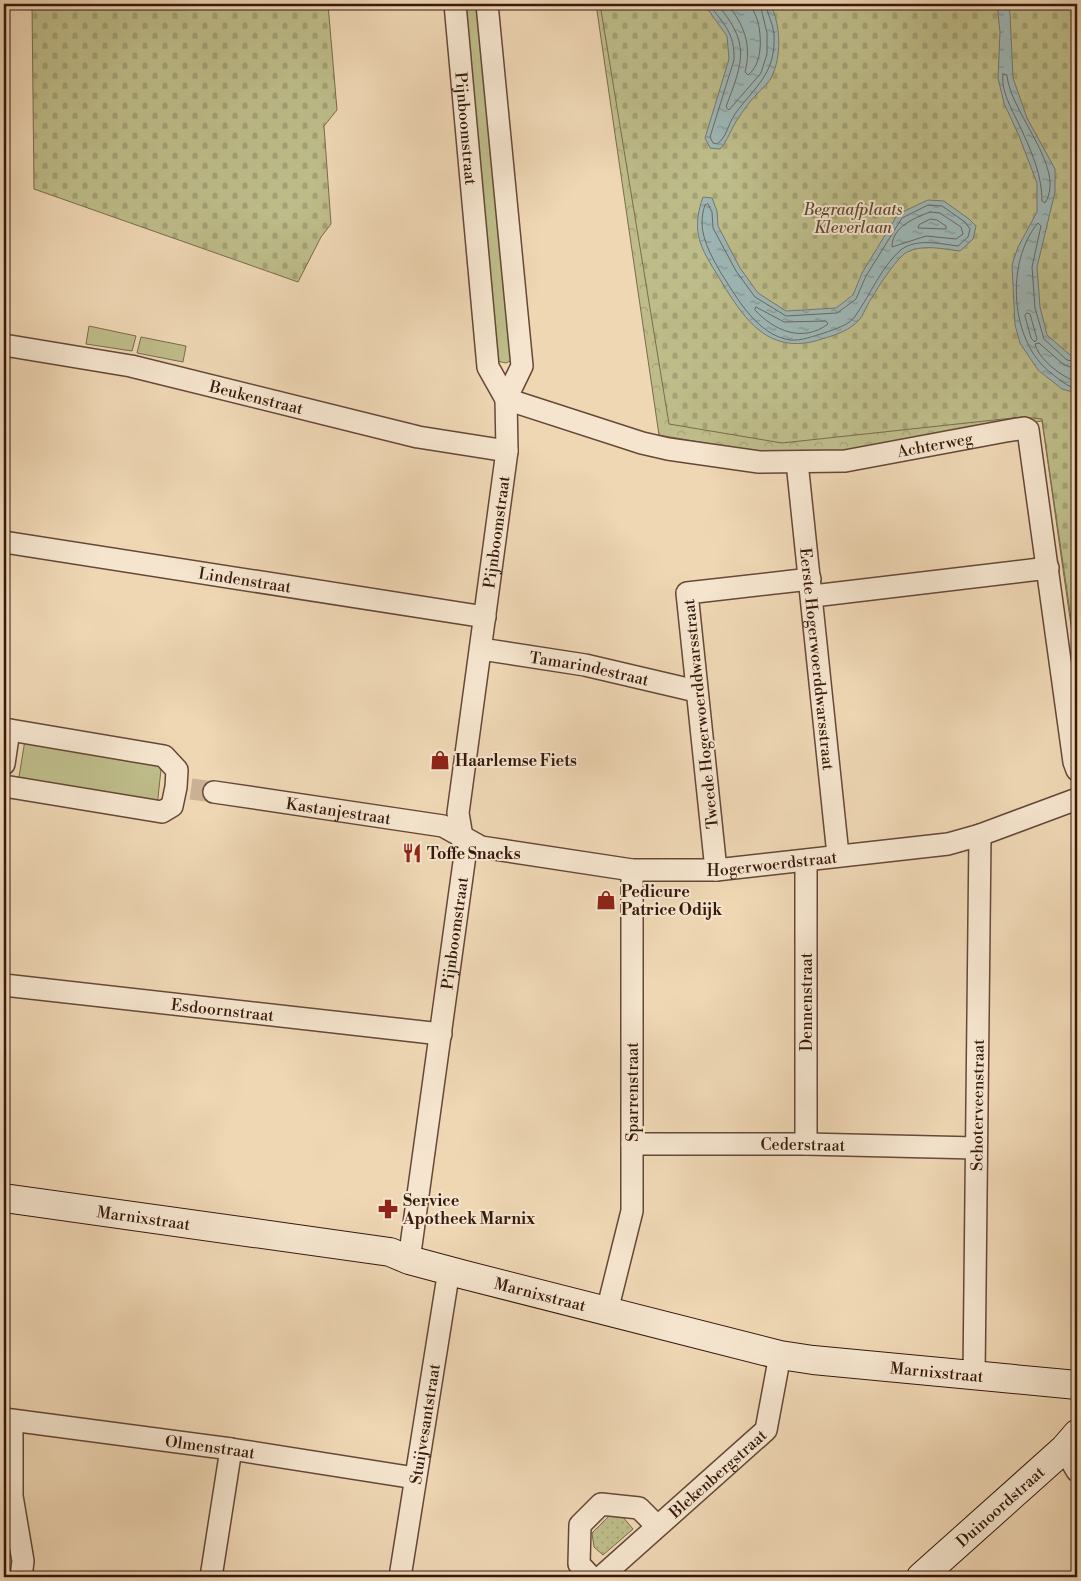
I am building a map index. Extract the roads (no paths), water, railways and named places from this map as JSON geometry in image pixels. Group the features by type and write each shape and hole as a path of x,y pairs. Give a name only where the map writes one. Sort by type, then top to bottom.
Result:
{"street":[{"name":"Pijnboomstraat","path":"455,4 488,367 506,399"},
{"name":"Pijnboomstraat","path":"409,1260 464,854 458,813 507,451 506,399 522,366 487,4"},
{"name":"Beukenstraat","path":"4,345 131,366 418,437 507,451"},
{"name":"Achterweg","path":"506,399 642,443 668,449 759,462 845,461 1024,428 1030,435 1074,762 1077,770"},
{"name":"Eerste Hogerwoerddwarsstraat","path":"798,462 838,855"},
{"name":"Lindenstraat","path":"4,542 485,617"},
{"name":"Tweede Hogerwoerddwarsstraat","path":"716,870 687,593 812,587 1048,568"},
{"name":"Tamarindestraat","path":"481,649 585,665 696,691"},
{"path":"4,764 6,730 164,756 177,770 184,788 172,806 162,812 4,786"},
{"name":"Kastanjestraat","path":"214,792 443,826 462,836"},
{"name":"Hogerwoerdstraat","path":"462,836 481,847 632,870 716,870 948,844 980,835 1077,800"},
{"name":"Schoterveenstraat","path":"974,1376 980,835"},
{"name":"Dennenstraat","path":"806,861 806,1144"},
{"name":"Sparrenstraat","path":"606,1311 632,1211 632,870"},
{"name":"Esdoornstraat","path":"4,985 441,1034"},
{"name":"Cederstraat","path":"632,1144 806,1144 976,1148"},
{"name":"Marnixstraat","path":"4,1198 390,1252 409,1260 780,1355 813,1360 1077,1385"},
{"name":"Stuijvesantstraat","path":"400,1577 448,1270"},
{"name":"Blekenbergstraat","path":"601,1577 766,1430 780,1355"},
{"path":"8,1420 12,1496 23,1561 21,1577"},
{"name":"Olmenstraat","path":"8,1420 231,1449 415,1478"},
{"path":"211,1577 231,1449"},
{"name":"Duinoordstraat","path":"921,1577 1073,1451"},
{"path":"591,1577 579,1564 580,1525 602,1504 639,1508 657,1526"}],"water":[{"path":"704,4 770,4 774,12 778,31 779,41 775,70 766,85 744,110 720,149 710,148 705,138 729,59 727,36"},
{"path":"997,4 1007,4 1010,13 1013,78 1027,118 1055,169 1055,192 1037,267 1040,307 1047,335 1070,355 1077,358 1077,393 1062,389 1038,370 1020,343 1015,325 1012,265 1018,247 1037,212 1037,183 1004,103 998,78 1000,32"},
{"path":"703,197 712,198 717,211 718,226 740,268 758,293 786,311 836,308 853,295 862,273 898,214 928,200 944,201 976,226 973,239 960,251 920,248 902,255 860,318 846,330 822,339 802,343 785,342 770,337 745,316 709,261 701,244 697,227"}],"tunnel":[{"path":"191,789 214,792"}],"place":[{"name":"Haarlemse Fiets","path":"440,760"},
{"name":"Toffe Snacks","path":"412,853"},
{"name":"Pedicure Patrice Odijk","path":"606,900"},
{"name":"Service Apotheek Marnix","path":"388,1209"}],"park label":[{"name":"Begraafplaats Kleverlaan","path":"853,218"}]}
